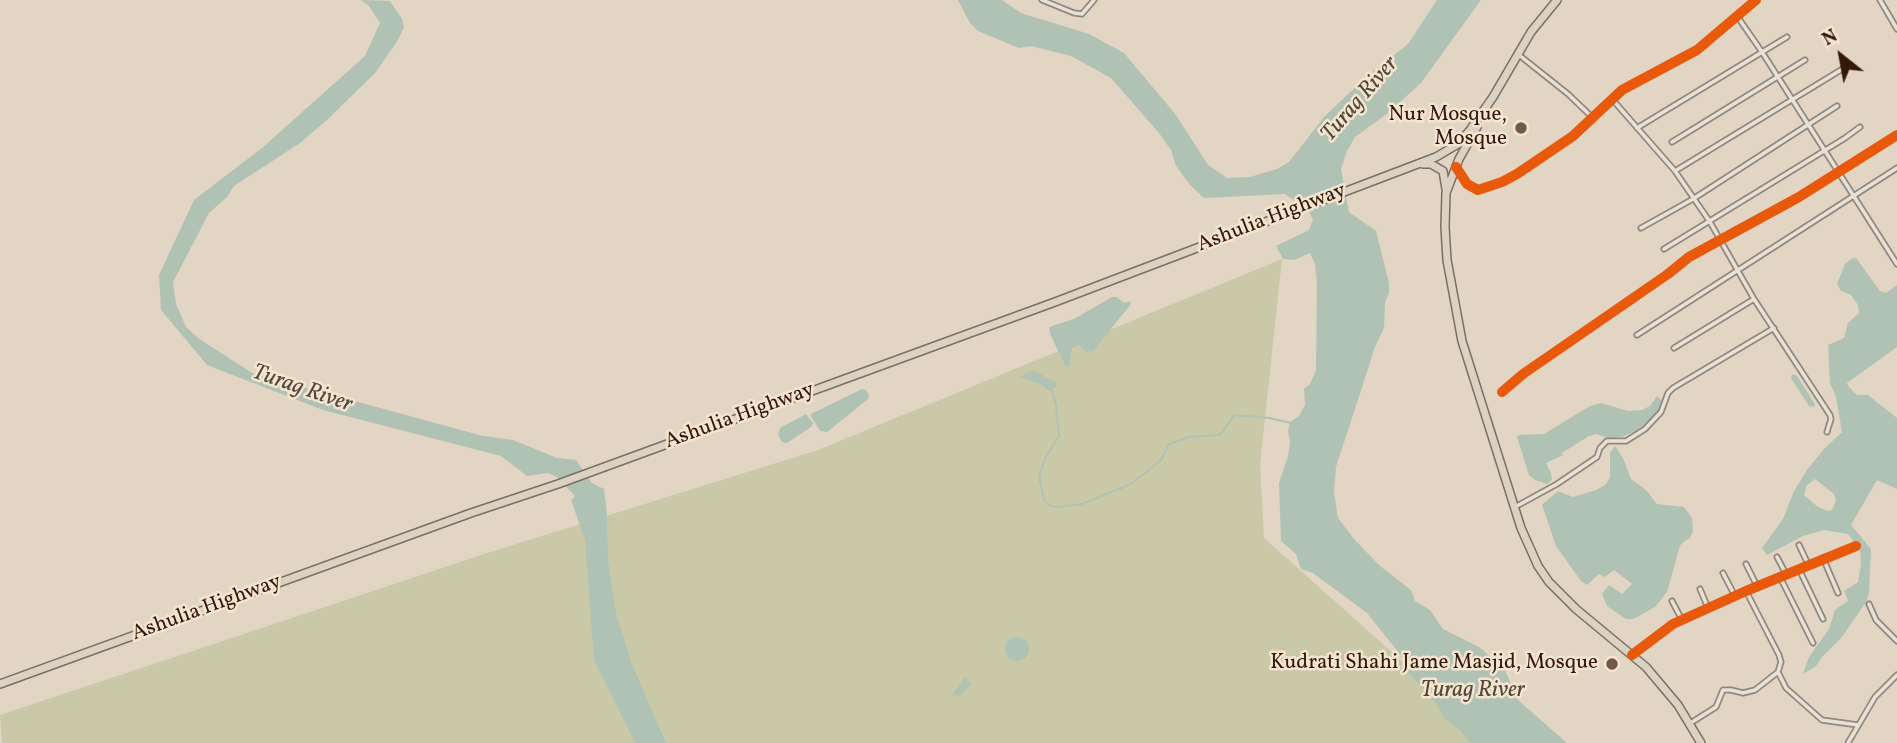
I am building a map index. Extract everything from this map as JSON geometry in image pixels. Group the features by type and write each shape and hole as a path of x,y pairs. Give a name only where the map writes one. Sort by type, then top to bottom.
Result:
{"highway":[{"path":"1446,193 1456,167 1518,53 1557,0"},
{"name":"Ashulia Highway","path":"0,684 558,484 1447,153 1470,130 1493,97"},
{"path":"1416,164 1431,164 1443,171 1447,260 1462,341 1528,546 1549,582 1576,609 1632,655 1663,687 1701,743"}],"street":[{"path":"1042,0 1082,14 1094,0"},
{"path":"1880,0 1897,29"},
{"path":"1456,167 1462,178 1474,189 1486,188 1517,174 1555,149 1622,90 1697,50 1755,1"},
{"path":"1737,16 1897,264"},
{"path":"1637,128 1787,37"},
{"path":"1518,53 1593,118"},
{"path":"1672,142 1805,60"},
{"path":"1675,171 1849,65"},
{"path":"1612,100 1675,171 1710,222 1754,299 1830,415 1827,432"},
{"path":"1641,228 1693,199 1838,106"},
{"path":"1664,249 1860,127"},
{"path":"1503,392 1522,374 1689,257 1771,214 1897,135"},
{"path":"1637,335 1897,168"},
{"path":"1674,348 1754,299"},
{"path":"1515,507 1557,484 1597,457 1600,448 1607,441 1626,441 1645,429 1661,412 1668,393 1674,388 1774,328"},
{"path":"1799,545 1808,564"},
{"path":"1632,655 1651,639 1682,620 1808,564 1856,546"},
{"path":"1777,557 1786,574"},
{"path":"1823,558 1838,593"},
{"path":"1746,564 1757,586"},
{"path":"1799,569 1823,619"},
{"path":"1723,573 1735,596"},
{"path":"1780,577 1813,643"},
{"path":"1700,589 1709,608"},
{"path":"1689,724 1716,707 1723,690 1743,693 1755,690 1778,672 1781,662 1779,655 1746,591"},
{"path":"1672,601 1682,620"},
{"path":"1869,604 1876,620 1897,641"},
{"path":"1778,672 1786,688 1822,720 1858,725"},
{"path":"1848,743 1875,697 1897,675"}],"shaded area":[{"path":"1282,259 1260,465 1264,538 1413,671 1475,743 2,743 0,715 484,554 818,450"}],"water":[{"path":"361,0 390,1 404,27 398,40 376,72 327,120 300,143 234,186 227,197 209,213 173,282 176,304 186,327 198,338 252,373 483,436 513,440 557,458 576,460 592,483 604,489 608,561 616,613 632,664 666,743 635,743 594,660 585,540 571,500 575,496 557,477 548,473 527,476 501,456 323,410 207,365 161,310 159,275 194,200 262,148 365,56 380,23 369,6"},
{"name":"Turag River","path":"958,0 1002,0 1021,13 1089,34 1124,53 1176,115 1208,165 1227,178 1250,177 1277,169 1289,162 1324,117 1364,79 1408,44 1437,0 1481,0 1421,83 1388,113 1355,137 1341,169 1349,212 1376,231 1389,293 1385,303 1384,328 1375,347 1336,467 1334,492 1338,518 1354,539 1380,566 1411,590 1415,601 1430,610 1443,629 1479,647 1504,668 1518,700 1567,743 1468,741 1460,730 1445,719 1435,702 1404,668 1403,658 1367,613 1313,573 1301,569 1296,554 1281,541 1279,483 1288,456 1288,431 1290,422 1299,416 1305,405 1304,389 1310,384 1316,370 1317,283 1315,264 1310,253 1294,260 1283,259 1276,246 1309,230 1313,219 1308,210 1285,194 1204,198 1176,166 1171,150 1159,133 1111,78 1071,56 1031,46 1019,48 978,31 970,23"},
{"path":"1856,258 1880,291 1886,293 1897,285 1897,347 1847,383 1857,395 1868,395 1897,418 1897,489 1877,480 1851,525 1871,549 1869,593 1866,602 1842,637 1816,666 1803,674 1809,657 1829,629 1835,610 1848,601 1844,591 1858,582 1860,549 1848,534 1824,530 1803,536 1767,555 1762,548 1783,519 1794,491 1807,470 1842,432 1836,397 1830,383 1828,345 1844,338 1848,323 1859,313 1858,305 1851,295 1841,291 1837,284 1845,264","holes":["1815,479 1834,494 1836,501 1832,510 1828,511 1818,507 1804,495 1807,485"]},
{"path":"1112,297 1117,297 1124,303 1130,301 1131,304 1093,351 1086,352 1079,345 1072,348 1069,367 1066,367 1049,327 1074,319"},
{"path":"1032,370 1055,382 1057,386 1050,391 1040,384 1020,377"},
{"path":"1792,374 1797,376 1815,404 1814,407 1809,406 1791,378"},
{"path":"862,389 866,390 868,399 827,432 820,431 811,414"},
{"path":"1657,396 1662,401 1659,409 1636,431 1622,437 1608,438 1596,434 1589,436 1562,453 1563,455 1546,463 1552,480 1547,484 1529,475 1517,437 1519,435 1544,434 1590,406 1601,403 1628,411 1642,410 1650,406"},
{"path":"806,414 813,423 811,427 787,443 782,442 778,434 780,428"},
{"path":"1615,446 1631,479 1646,490 1657,504 1684,507 1692,518 1693,531 1690,538 1681,544 1667,592 1655,607 1633,619 1626,619 1607,606 1602,594 1609,585 1622,594 1632,584 1614,570 1605,577 1599,574 1587,585 1581,581 1556,546 1542,505 1558,491 1573,497 1605,485 1610,478 1610,453"},
{"path":"1017,637 1026,640 1029,649 1026,658 1017,661 1008,658 1005,649 1008,640"},
{"path":"965,677 971,684 960,696 952,695"}],"waterway":[{"path":"1051,388 1056,405 1059,436 1045,458 1039,477 1044,500 1050,506 1082,504 1131,484 1161,460 1169,444 1189,437 1217,435 1223,432 1234,415 1291,423"}],"cycle path":[{"path":"1456,167 1467,184 1478,190 1517,174 1573,136 1622,90 1697,50 1756,0"},
{"path":"1502,392 1523,374 1689,257 1799,197 1897,135"},
{"path":"1632,655 1673,624 1856,546"}],"place":[{"name":"Nur Mosque, Mosque","path":"1521,128"},
{"name":"Kudrati Shahi Jame Masjid, Mosque","path":"1612,664"}]}
